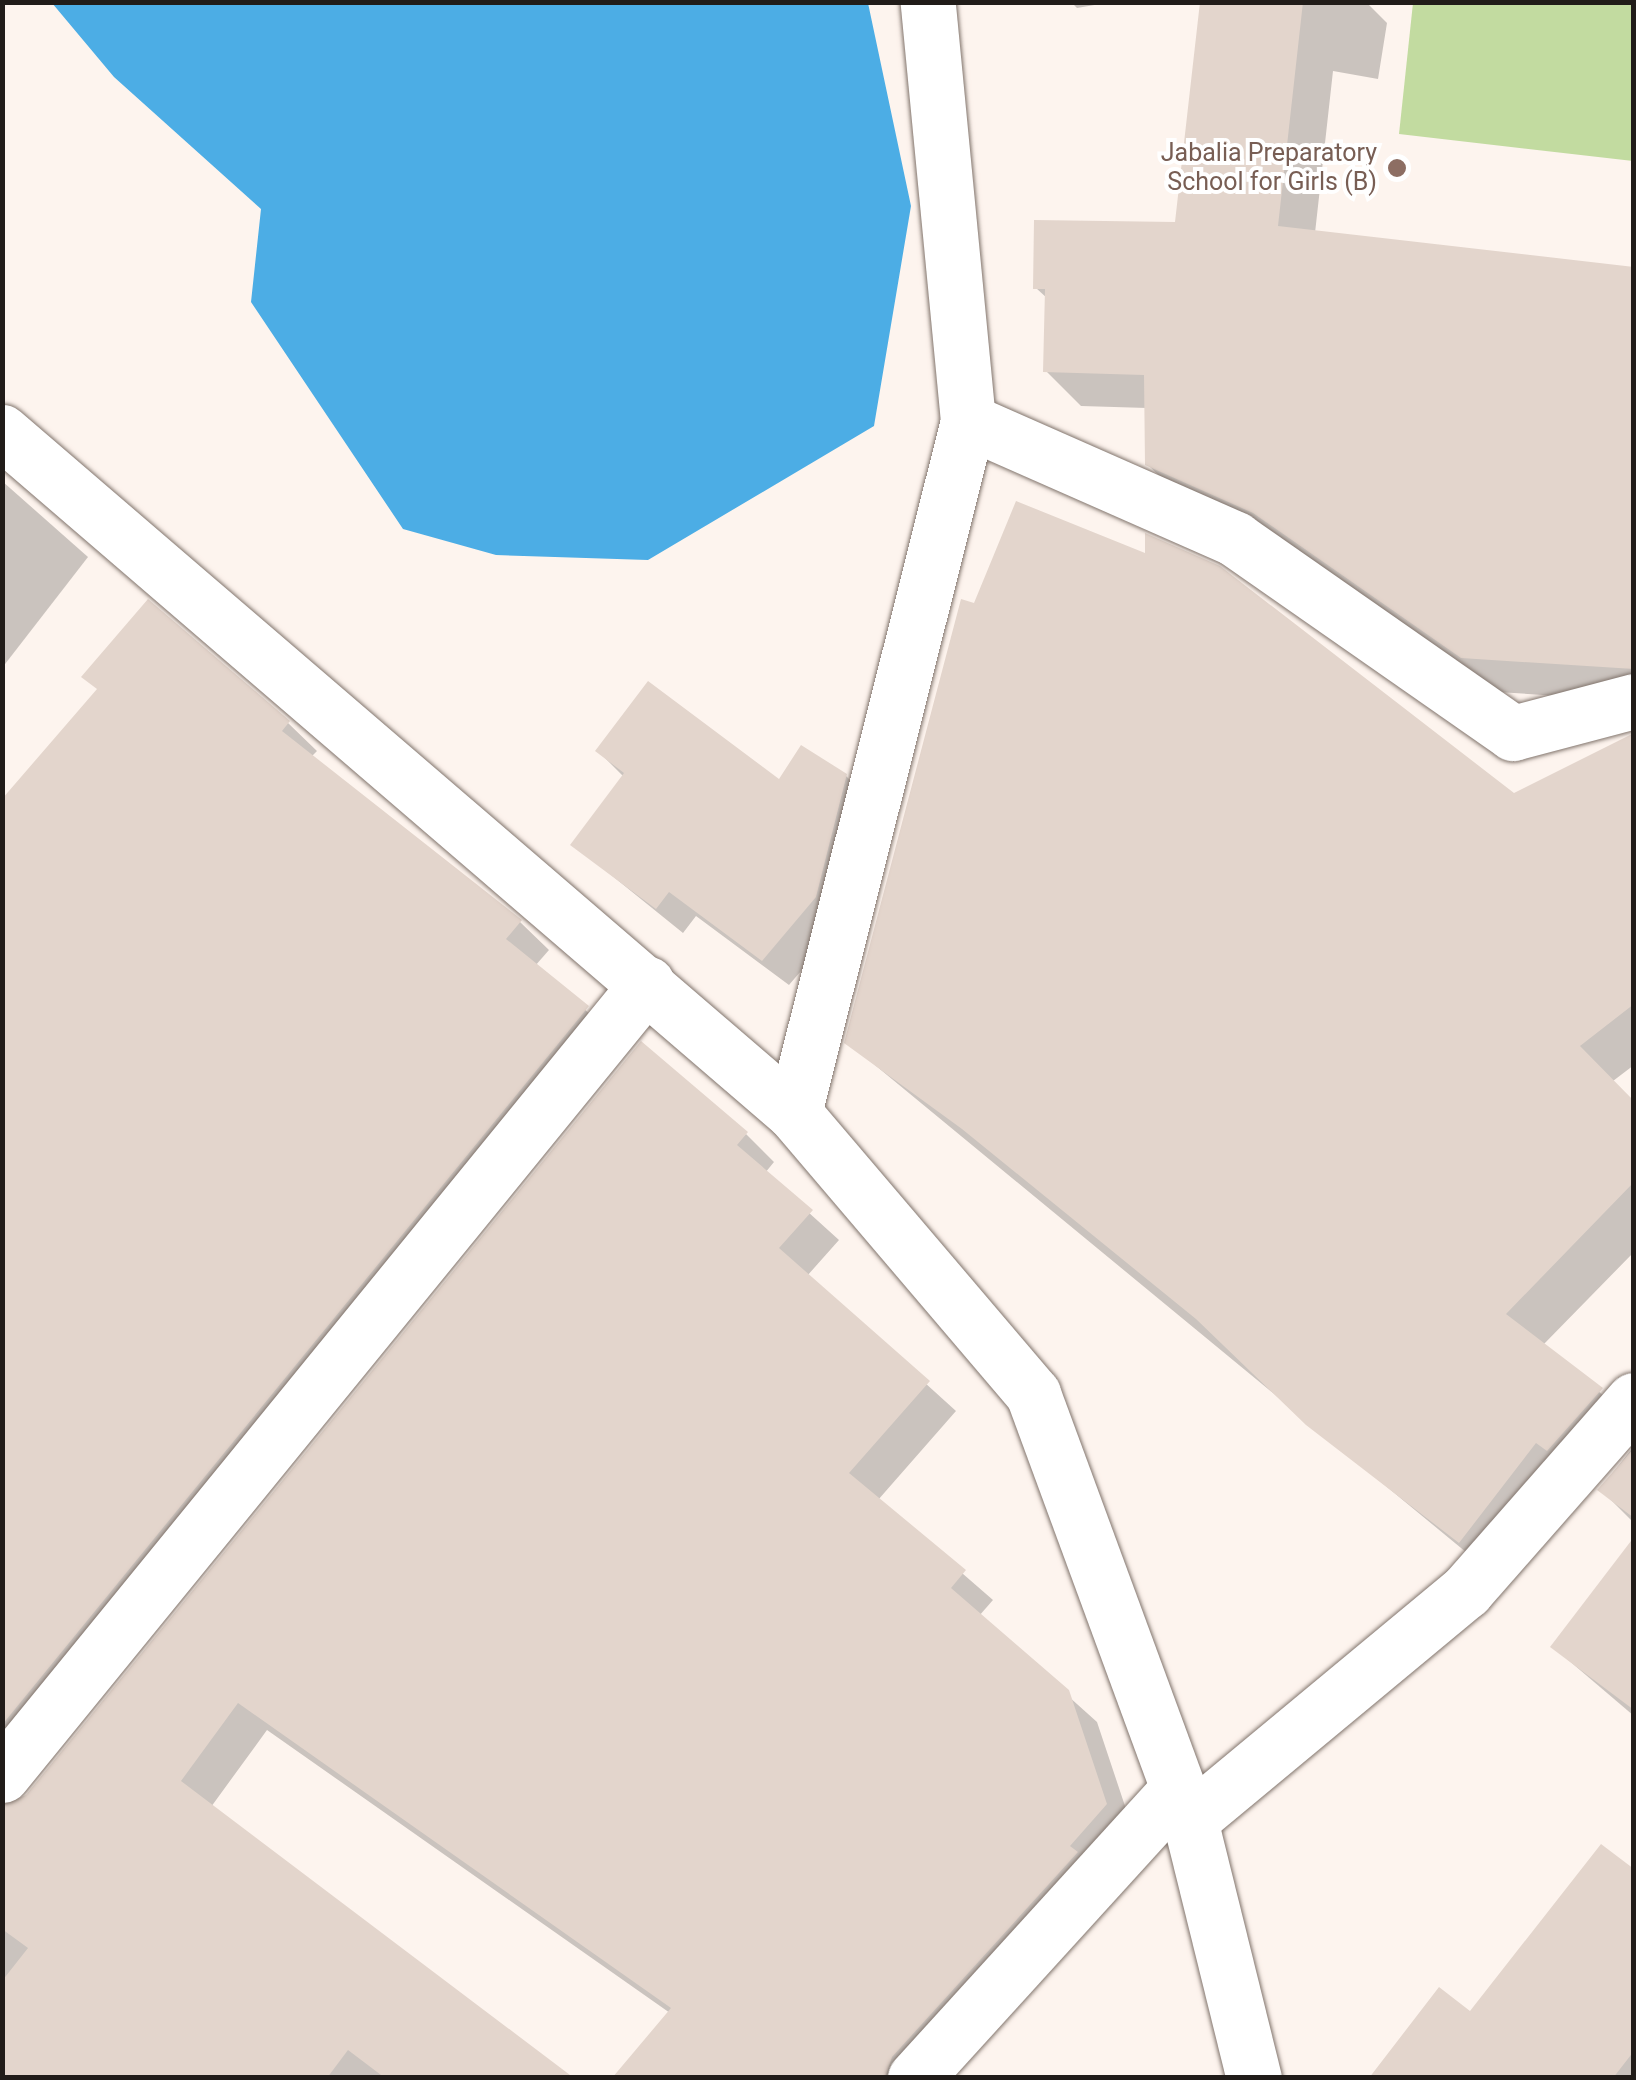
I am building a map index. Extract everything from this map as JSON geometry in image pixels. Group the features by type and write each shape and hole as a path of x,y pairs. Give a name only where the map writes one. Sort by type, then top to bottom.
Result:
{"street":[{"path":"794,1113 968,421 928,2"},
{"path":"968,421 1235,539 1513,733 1634,701"},
{"path":"2,432 794,1113 1033,1394 1184,1805 1254,2078"},
{"path":"2,1775 647,984"},
{"path":"915,2078 1184,1805 1466,1591 1634,1400"}],"green space":[{"path":"1413,3 1633,3 1633,161 1399,134"}],"water":[{"path":"52,3 868,3 911,206 874,426 648,560 496,555 403,529 251,302 261,209 114,77"}],"building":[{"path":"1200,2 1303,2 1278,226 1634,267 1634,669 1461,658 1253,513 1145,465 1144,375 1043,372 1045,289 1033,289 1034,220 1175,222"},
{"path":"1016,501 1145,553 1145,533 1220,566 1514,793 1634,733 1634,1004 1580,1046 1634,1101 1634,1182 1506,1314 1603,1388 1547,1451 1536,1443 1459,1543 1306,1425 1196,1319 962,1129 844,1043 961,599 974,603"},
{"path":"148,599 290,721 282,731 522,920 506,939 589,1006 2,1725 2,799 97,689 81,677"},
{"path":"648,681 779,779 801,745 847,774 816,897 762,961 669,892 656,909 570,845 624,773 595,751"},
{"path":"641,1041 748,1132 737,1145 813,1210 779,1248 930,1381 849,1473 966,1570 951,1588 1069,1690 1107,1804 1070,1846 1078,1852 892,2057 885,2078 612,2078 671,2008 238,1703 181,1781 574,2078 385,2078 348,2050 327,2078 2,2078 2,1981 28,1948 2,1929 2,1805 26,1795"},
{"path":"1634,1448 1634,1518 1597,1490"},
{"path":"1634,1537 1634,1710 1550,1647"},
{"path":"1601,1844 1634,1869 1634,2051 1613,2078 1369,2078 1439,1987 1470,2011"}],"place":[{"name":"Jabalia Preparatory School for Girls (B)","path":"1397,168"}]}
